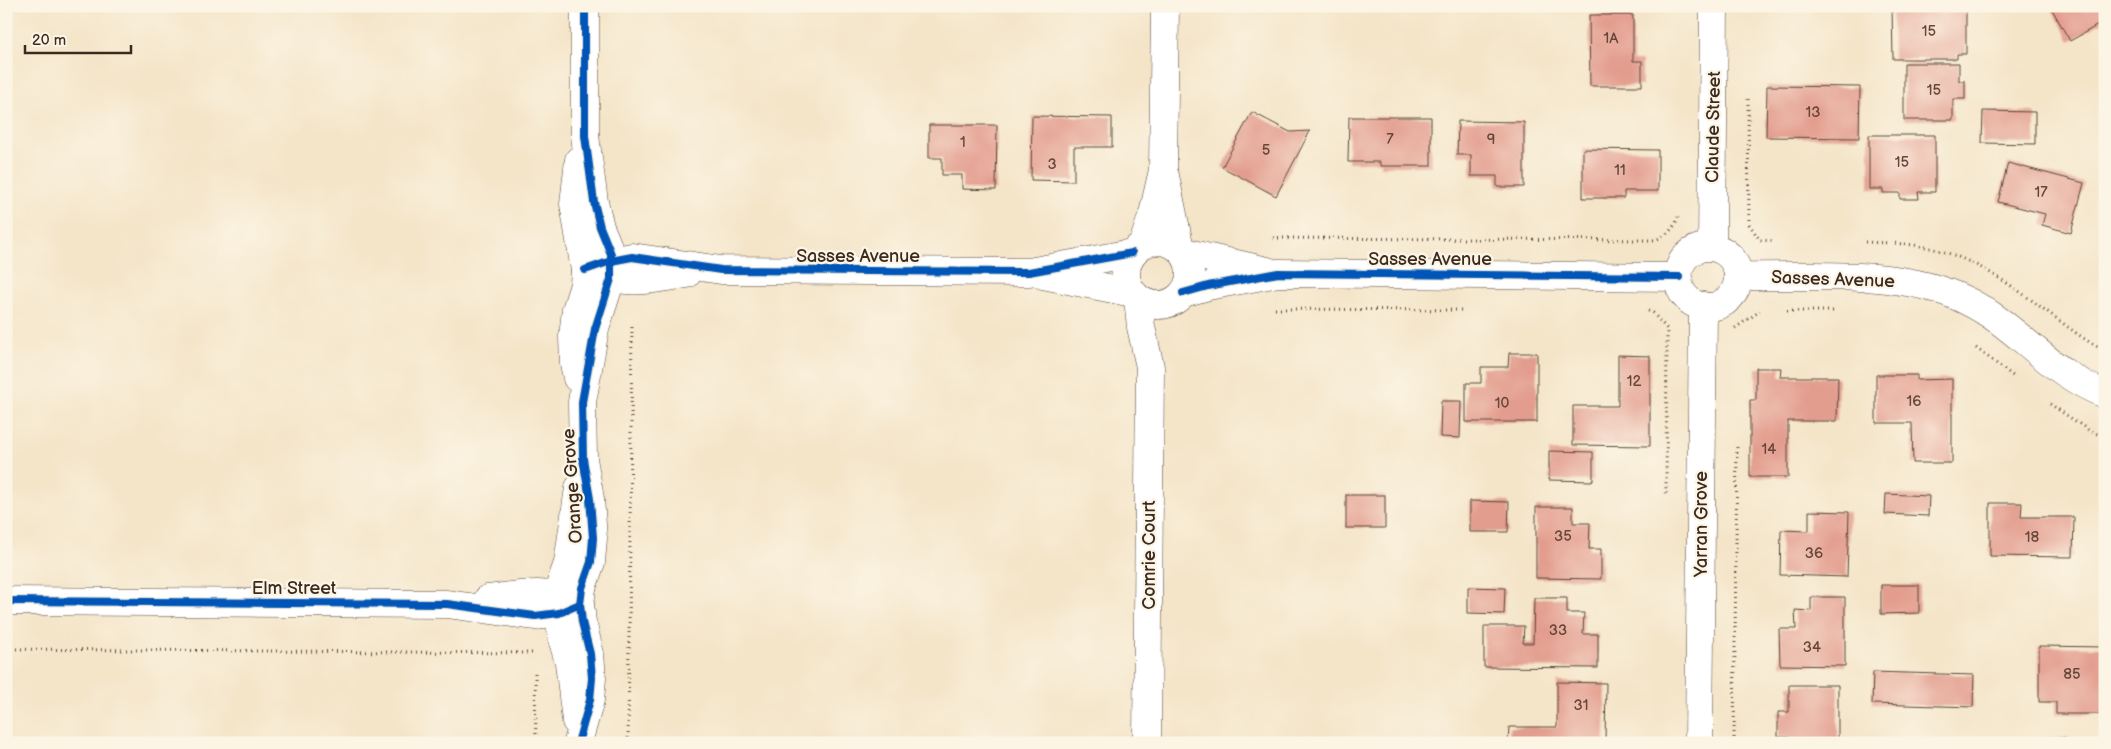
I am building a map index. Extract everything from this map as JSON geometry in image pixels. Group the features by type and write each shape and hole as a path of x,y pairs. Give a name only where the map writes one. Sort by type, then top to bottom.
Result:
{"street":[{"name":"Orange Grove","path":"582,402 595,329 611,270 594,202 584,136 585,6"},
{"path":"1137,249 1158,240 1166,241 1181,250 1187,258 1190,280 1175,298 1152,304 1135,296 1129,287 1126,273 1126,266 1137,249 1153,214 1163,170 1165,6"},
{"name":"Claude Street","path":"1712,247 1714,6"},
{"name":"Orange Grove","path":"578,742 590,700 592,678 590,654 582,622 566,604 582,588 590,562 593,538 590,499 583,459 582,402 574,363 573,337 576,310 584,285 585,270 574,204 576,174 584,136"},
{"path":"1163,170 1181,250"},
{"path":"1712,247 1720,249 1734,260 1738,276 1737,285 1728,300 1720,304 1703,306 1688,299 1678,277 1685,258 1693,251 1712,247"},
{"name":"Sasses Avenue","path":"1029,272 1137,249"},
{"name":"Sasses Avenue","path":"1181,250 1278,273"},
{"name":"Sasses Avenue","path":"585,270 611,270 631,282 721,270 1029,272 1135,296"},
{"name":"Sasses Avenue","path":"1175,298 1208,286 1278,273 1678,277"},
{"name":"Sasses Avenue","path":"1738,276 1876,278 1914,283 1943,291 1967,301 1993,317 2050,364 2074,379 2105,394"},
{"name":"Comrie Court","path":"1135,296 1150,367 1147,743"},
{"name":"Comrie Court","path":"1150,367 1175,298"},
{"name":"Yarran Grove","path":"1699,743 1703,306"},
{"name":"Elm Street","path":"6,601 447,604 536,593 566,604"}],"path":[{"path":"1747,214 1748,96"},
{"path":"1264,238 1659,240 1666,236 1677,221 1679,214"},
{"path":"1265,308 1462,310"},
{"path":"1640,311 1653,313 1667,329"},
{"path":"1738,328 1758,311 1767,311"},
{"path":"1786,311 1842,311"},
{"path":"628,743 632,317"},
{"path":"1970,342 2018,381"},
{"path":"2042,399 2082,426 2105,437"},
{"path":"1734,743 1737,437"},
{"path":"6,649 535,653"},
{"path":"535,663 536,743"}],"building":[{"path":"1966,6 1966,54 1957,54 1957,59 1893,59 1892,7"},
{"path":"2050,6 2105,6 2105,21 2070,41"},
{"path":"1589,15 1633,15 1633,61 1642,61 1642,86 1590,86"},
{"path":"1904,63 1959,63 1959,81 1965,81 1965,99 1953,99 1953,120 1904,120"},
{"path":"1767,86 1860,87 1859,138 1766,137"},
{"path":"1983,111 2035,112 2035,144 1982,143"},
{"path":"1252,112 1290,132 1310,131 1276,196 1222,167"},
{"path":"1032,116 1112,117 1112,147 1074,147 1074,181 1031,180"},
{"path":"1349,117 1431,117 1431,166 1380,166 1380,162 1348,162"},
{"path":"1458,121 1524,122 1524,187 1497,187 1497,176 1471,176 1471,155 1457,155"},
{"path":"929,125 997,125 996,190 962,189 962,175 942,175 942,158 929,158"},
{"path":"1869,135 1935,135 1935,192 1918,192 1919,199 1900,199 1900,193 1883,193 1883,189 1869,189"},
{"path":"1583,149 1658,150 1658,191 1624,191 1624,198 1583,198"},
{"path":"2008,163 2084,183 2071,233 2042,225 2045,214 1998,202"},
{"path":"1509,353 1537,353 1537,422 1466,422 1466,383 1481,383 1481,367 1508,367"},
{"path":"1618,355 1650,356 1650,446 1573,445 1573,406 1618,406"},
{"path":"1756,368 1781,368 1780,377 1838,377 1837,421 1788,421 1788,477 1750,477 1750,400 1756,400"},
{"path":"1876,375 1917,375 1917,380 1952,379 1952,463 1913,463 1912,423 1876,423"},
{"path":"1441,401 1461,401 1460,438 1440,437"},
{"path":"1549,451 1593,452 1593,481 1549,480"},
{"path":"1886,494 1929,496 1928,516 1885,514"},
{"path":"1346,495 1385,495 1385,528 1346,528"},
{"path":"1470,501 1509,502 1508,532 1470,532"},
{"path":"1990,503 2022,503 2021,517 2074,517 2073,557 1990,556"},
{"path":"1536,507 1573,507 1573,523 1590,523 1589,549 1601,549 1601,579 1536,578"},
{"path":"1809,511 1849,512 1847,577 1780,575 1781,530 1809,531"},
{"path":"1881,585 1919,585 1919,613 1881,614"},
{"path":"1468,587 1505,588 1504,614 1468,613"},
{"path":"1811,597 1845,597 1845,666 1780,665 1779,629 1796,629 1795,610 1811,611"},
{"path":"1534,598 1567,598 1567,613 1584,613 1583,634 1598,634 1598,668 1484,667 1484,626 1524,626 1523,643 1533,643"},
{"path":"2039,646 2105,647 2105,714 2056,714 2056,702 2039,702"},
{"path":"1873,672 1974,675 1973,707 1872,704"},
{"path":"1557,682 1606,683 1605,743 1508,743 1509,727 1557,727"},
{"path":"1789,685 1838,685 1838,743 1789,743 1789,737 1778,737 1778,712 1789,712"},
{"path":"2028,738 2065,738 2065,743 2028,743"}],"cycle path":[{"path":"578,743 590,700 592,678 590,654 582,622 580,604 582,588 591,562 593,538 590,499 583,459 582,402 595,329 611,279 611,254 600,227 594,202 585,136 585,6"},
{"path":"585,270 611,261 632,257 721,270 1029,272 1132,253"},
{"path":"1183,293 1208,286 1278,273 1679,277"},
{"path":"6,601 447,604 535,616 559,613 580,604"}]}
